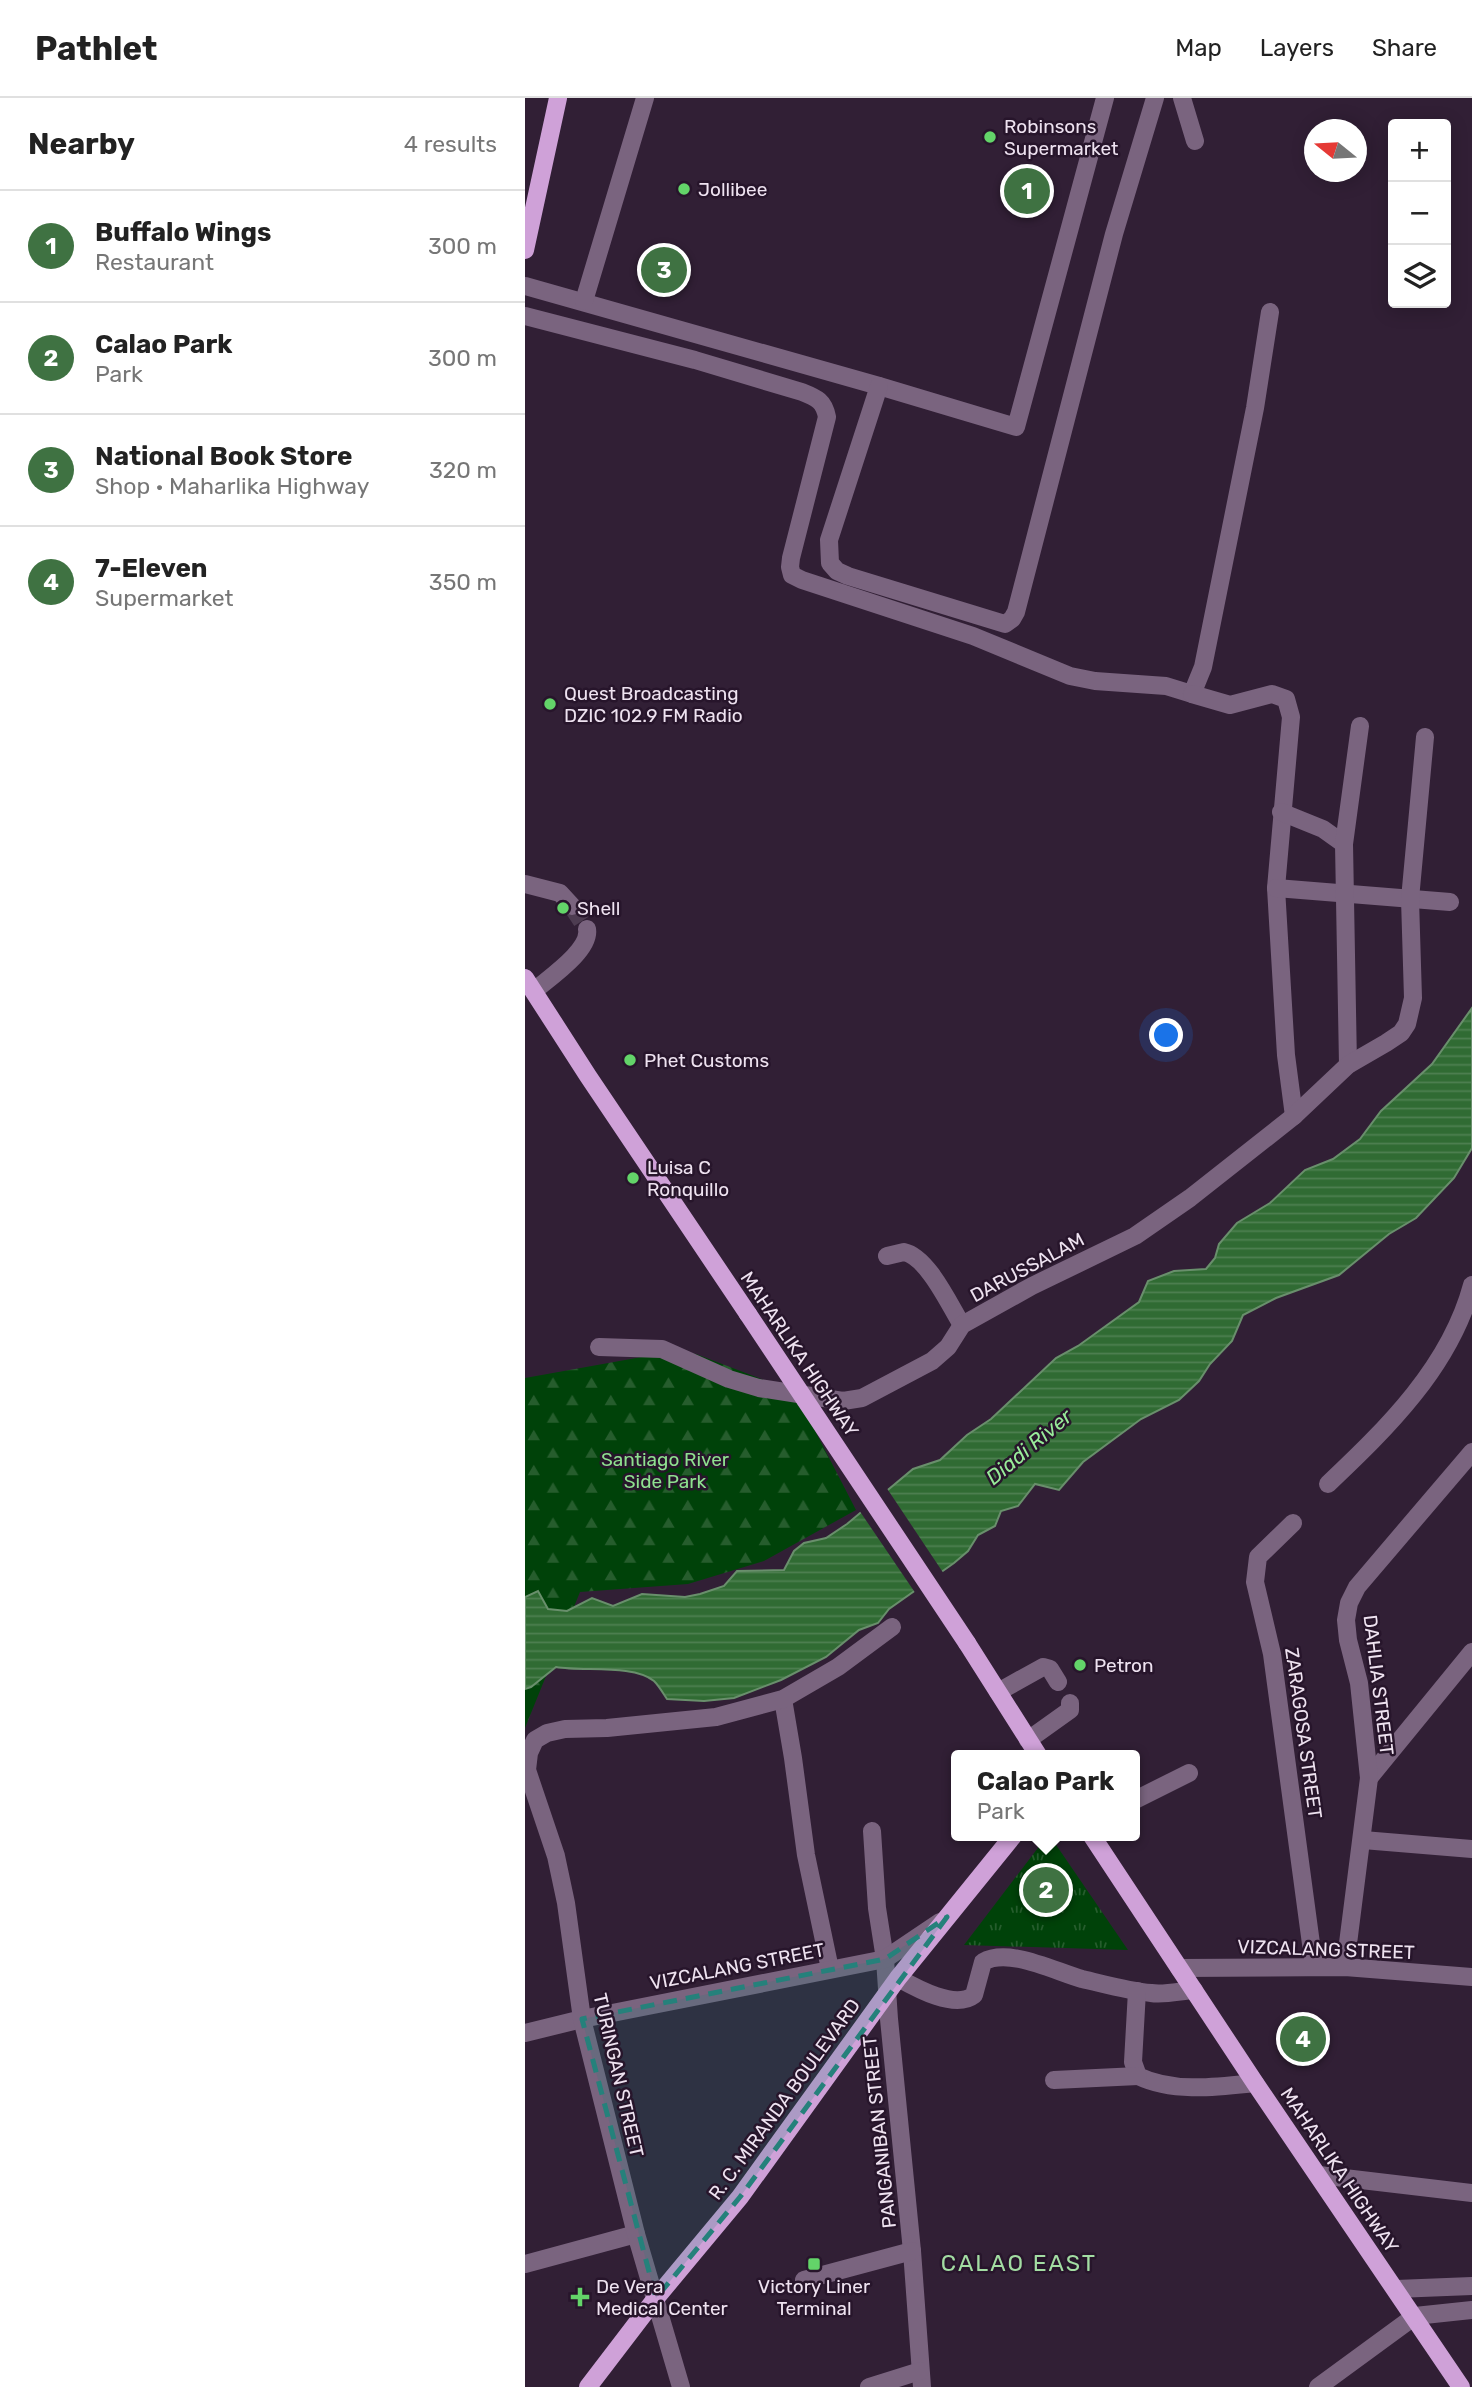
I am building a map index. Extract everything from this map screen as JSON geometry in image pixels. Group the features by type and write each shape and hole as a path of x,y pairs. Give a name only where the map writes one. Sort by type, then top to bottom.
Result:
{"main road":[{"path":"525,250 558,98"},
{"name":"MAHARLIKA HIGHWAY","path":"529,984 967,1643 1035,1750"},
{"name":"R. C. MIRANDA BOULEVARD","path":"588,2387 656,2298 740,2197 893,1985 1009,1841"},
{"name":"MAHARLIKA HIGHWAY","path":"1094,1841 1461,2387"}],"street":[{"path":"584,301 645,98"},
{"path":"525,286 1016,427 1105,98"},
{"path":"879,386 829,540 830,563 837,571 848,576 1005,624 1016,612 1114,234 1155,98"},
{"path":"1182,98 1195,141"},
{"path":"1192,694 1203,667 1255,408 1270,313"},
{"path":"525,316 719,367 802,392 825,404 827,417 791,558 792,575 973,636 1070,676 1095,681 1166,686 1230,705 1272,694 1286,699 1290,716 1276,888 1286,1055 1294,1116"},
{"path":"1348,1065 1344,844 1360,726"},
{"name":"DARUSSALAM","path":"599,1347 663,1349 729,1379 759,1388 843,1401 862,1398 932,1361 948,1347 961,1325 1032,1286 1135,1236 1190,1198 1294,1116 1348,1065 1401,1032 1408,1024 1413,998 1410,898 1426,737"},
{"path":"1281,812 1323,829 1344,844"},
{"path":"525,884 560,893 572,906"},
{"path":"1276,888 1450,902"},
{"path":"529,984 582,949 588,935 587,929"},
{"path":"887,1256 904,1252 920,1261 961,1325"},
{"path":"1328,1484 1369,1445 1429,1377 1449,1342 1472,1285"},
{"name":"DAHLIA STREET","path":"1345,1967 1369,1778 1359,1683 1347,1630 1349,1603 1357,1587 1472,1452"},
{"name":"ZARAGOSA STREET","path":"1293,1522 1258,1557 1255,1582 1272,1654 1314,1966"},
{"path":"830,1969 806,1855 783,1699 838,1667 892,1627"},
{"path":"1369,1778 1472,1652"},
{"path":"998,1692 1042,1667 1050,1669 1058,1682"},
{"name":"TURINGAN STREET","path":"681,2387 636,2234 582,2019 561,1879 527,1770 529,1753 535,1740 547,1733 716,1717 783,1699"},
{"path":"1028,1740 1070,1710 1070,1703"},
{"path":"1140,1798 1189,1773"},
{"name":"PANGANIBAN STREET","path":"871,1831 877,1908 885,1959 893,1985 921,2379"},
{"path":"1363,1840 1472,1849"},
{"name":"VIZCALANG STREET","path":"525,2033 582,2019 885,1959 947,1917"},
{"path":"893,1985 932,1995 968,1999 974,1995 983,1962 989,1959 1029,1960 1080,1979 1152,1994 1194,1990"},
{"name":"VIZCALANG STREET","path":"1179,1968 1314,1966 1472,1977"},
{"path":"1137,1990 1133,2062 1138,2076"},
{"path":"1054,2080 1138,2076 1150,2081 1214,2088 1255,2083"},
{"path":"1319,2175 1472,2193"},
{"path":"525,2264 636,2234"},
{"path":"804,2280 912,2251"},
{"path":"1396,2289 1472,2286"},
{"path":"1318,2387 1415,2316 1472,2310"},
{"path":"869,2387 921,2379"}],"highlighted area":[{"path":"947,1917 740,2197 656,2298 582,2019 885,1959"}],"green space":[{"name":"Santiago River Side Park","path":"675,1351 696,1354 795,1392 856,1510 764,1561 688,1584 580,1592 525,1728 525,1378"},
{"path":"1043,1841 1053,1841 1128,1950 964,1945"}],"water":[{"name":"Diadi River","path":"1472,1008 1472,1148 1454,1178 1416,1218 1389,1234 1339,1275 1276,1298 1243,1315 1232,1341 1210,1364 1199,1381 1179,1400 1141,1419 1083,1462 1059,1490 1035,1484 1018,1506 1001,1511 995,1526 978,1535 968,1551 889,1609 878,1623 859,1630 826,1657 781,1680 734,1698 704,1701 667,1699 654,1681 634,1672 556,1667 525,1689 525,1597 538,1591 548,1609 567,1611 592,1598 613,1606 642,1594 685,1597 724,1586 737,1571 784,1570 794,1551 804,1543 826,1538 913,1469 940,1460 967,1435 991,1419 1056,1358 1078,1346 1139,1302 1148,1281 1174,1271 1206,1269 1215,1258 1219,1244 1237,1223 1270,1203 1305,1170 1333,1159 1360,1139 1381,1111 1432,1064"}],"pier":[{"path":"886,1487 944,1574 916,1594 859,1510"}],"tunnel":[{"path":"572,906 587,929"}],"place":[{"name":"Robinsons Supermarket","path":"990,137"},
{"name":"Jollibee","path":"684,189"},
{"name":"Buffalo Wings","path":"1027,191"},
{"name":"National Book Store","path":"664,270"},
{"name":"Quest Broadcasting DZIC 102.9 FM Radio","path":"550,704"},
{"name":"Shell","path":"563,908"},
{"name":"Phet Customs","path":"630,1060"},
{"name":"Luisa C Ronquillo","path":"633,1178"},
{"name":"Petron","path":"1080,1665"},
{"name":"Calao Park","path":"1046,1890"},
{"name":"7-Eleven","path":"1303,2039"},
{"name":"Victory Liner Terminal","path":"814,2264"},
{"name":"De Vera Medical Center","path":"580,2297"}],"district":[{"name":"CALAO EAST","path":"1019,2263"}]}
